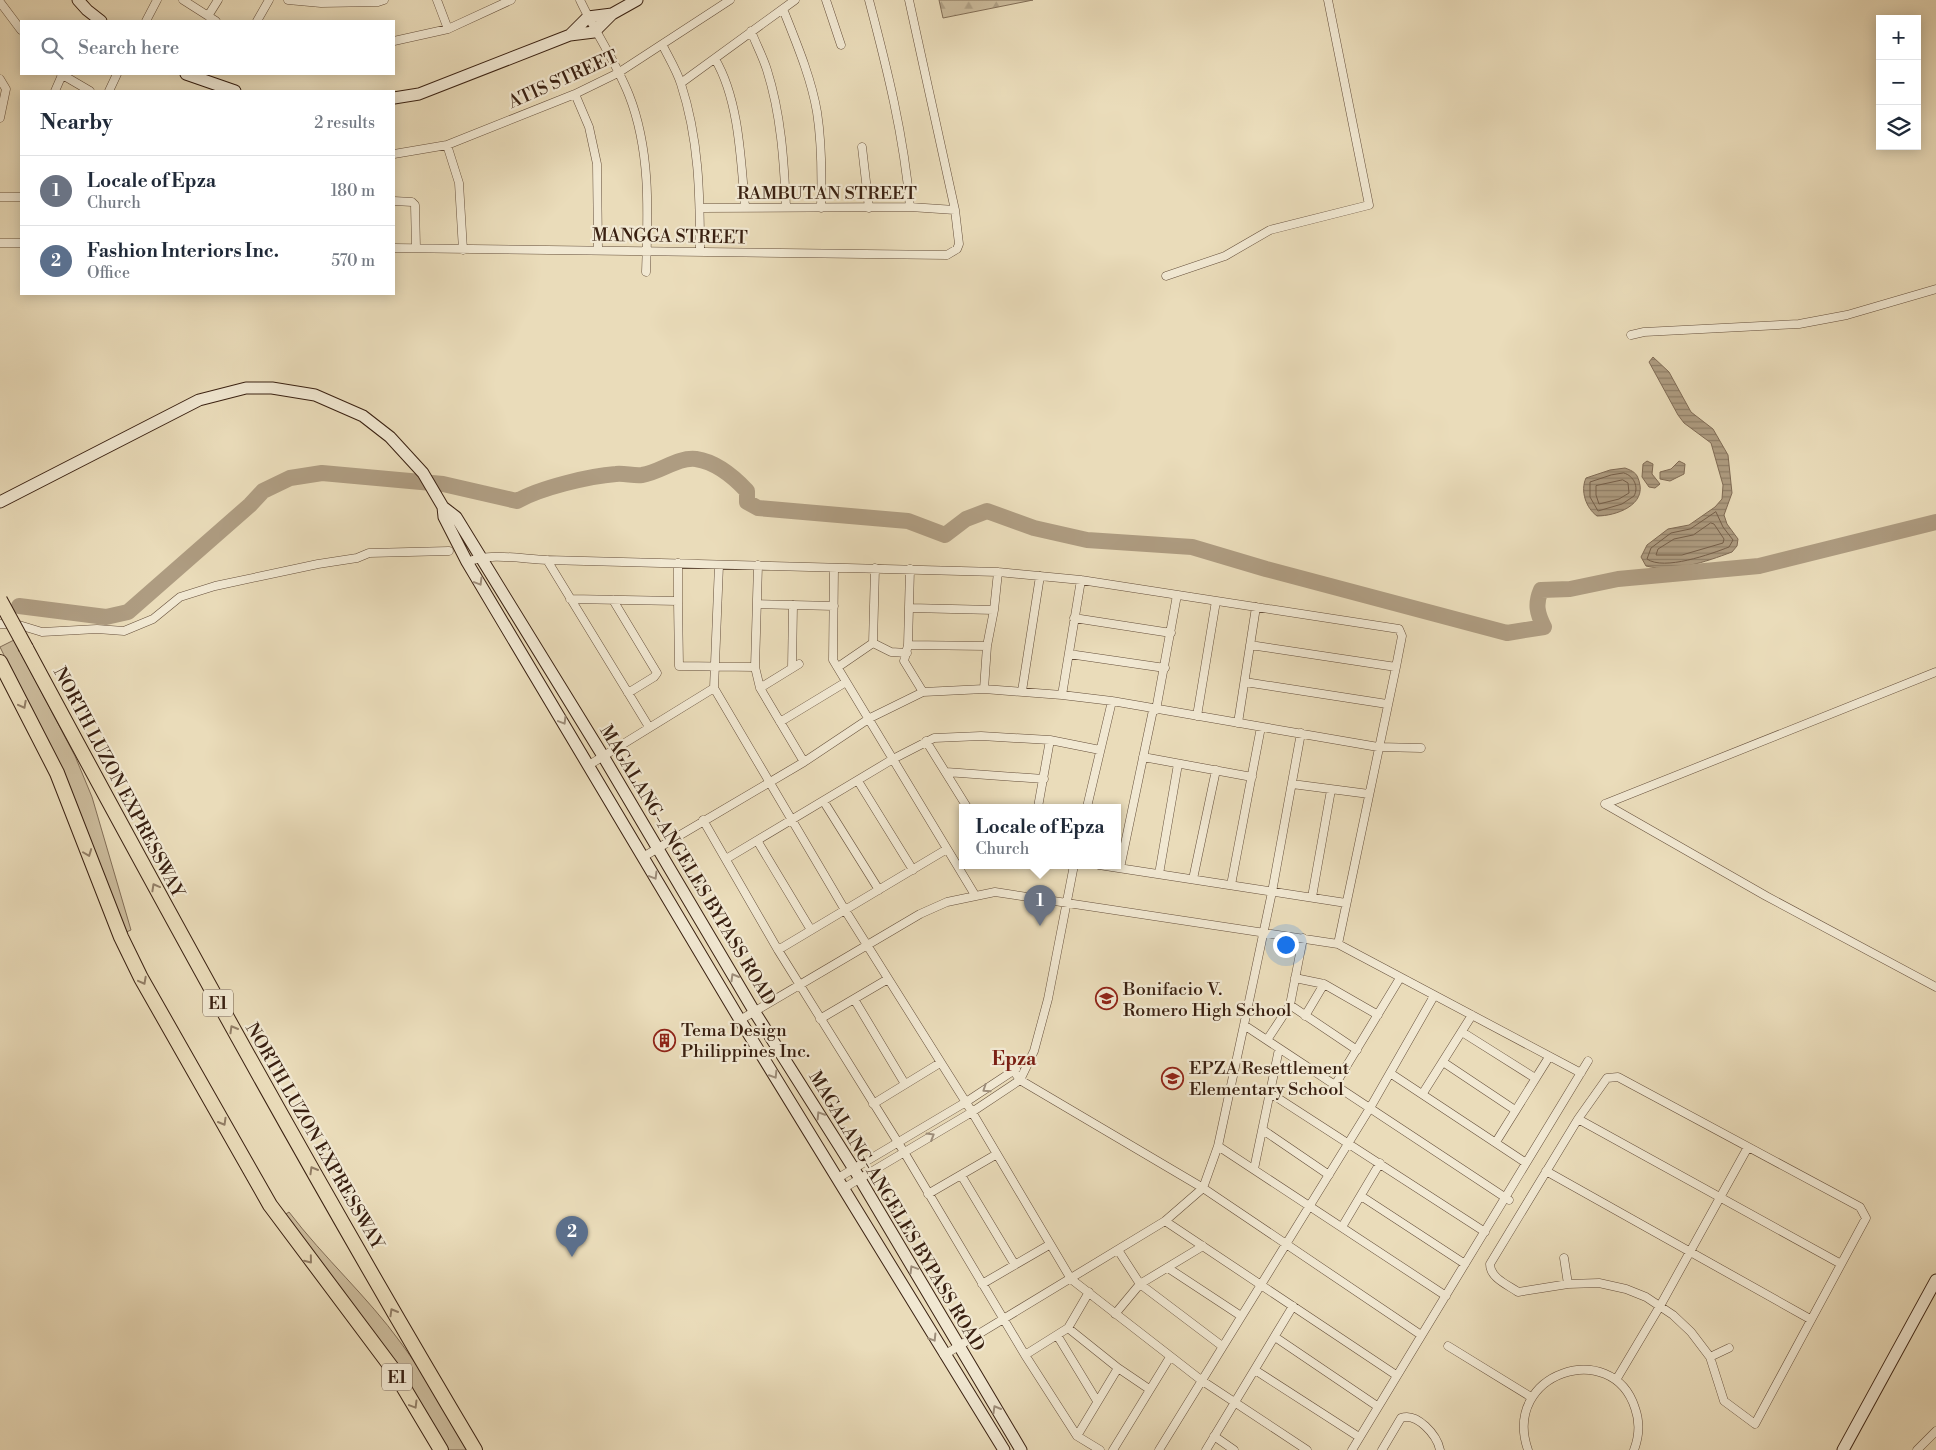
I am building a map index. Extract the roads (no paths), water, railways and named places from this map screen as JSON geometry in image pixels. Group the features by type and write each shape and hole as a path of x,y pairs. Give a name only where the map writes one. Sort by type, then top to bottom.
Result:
{"highway":[{"name":"NORTH LUZON EXPRESSWAY","path":"0,600 204,978 413,1346 475,1450"},
{"name":"E1","path":"0,662 57,772 122,937 141,978 270,1205 392,1368 441,1450"}],"street":[{"path":"78,0 86,10 101,20"},
{"path":"147,20 157,0"},
{"path":"183,0 214,20"},
{"path":"208,16 218,0"},
{"path":"258,20 270,0"},
{"path":"288,0 322,2 378,2 384,0"},
{"path":"437,0 448,29"},
{"path":"485,0 489,9"},
{"path":"395,41 448,29 510,0"},
{"path":"580,0 594,32 629,94 640,127 645,162 646,272"},
{"path":"395,98 419,94 570,35 594,32 612,14 637,0"},
{"name":"ATIS STREET","path":"395,154 447,145 575,94 618,73 663,46 730,0"},
{"path":"681,83 795,0"},
{"path":"826,0 840,45"},
{"path":"869,0 892,88 906,160 910,207"},
{"path":"909,0 954,210"},
{"path":"1166,276 1225,256 1270,230 1369,205 1328,0"},
{"path":"0,2 20,29"},
{"path":"783,9 802,60 816,110 822,160 821,208"},
{"path":"570,35 588,17 612,14"},
{"path":"751,31 767,70 778,116 784,160 786,207"},
{"path":"663,46 681,83 693,128 698,158 700,252"},
{"path":"715,59 726,83 737,129 745,207"},
{"path":"55,90 61,75"},
{"path":"63,75 88,90"},
{"path":"109,90 117,75"},
{"path":"189,75 232,90"},
{"path":"0,79 6,89 0,118"},
{"path":"575,94 589,127 597,164 598,250"},
{"path":"447,145 459,183 463,250"},
{"path":"862,148 869,208"},
{"path":"0,197 20,197"},
{"path":"395,201 416,204 416,248"},
{"name":"RAMBUTAN STREET","path":"700,208 910,207 954,210"},
{"name":"MANGGA STREET","path":"395,248 947,255 957,249 959,244 954,210"},
{"path":"0,243 20,243"},
{"path":"1630,335 1644,332 1799,324 1847,315 1936,289"},
{"name":"MAGALANG-ANGELES BYPASS ROAD","path":"1,501 199,400 246,388 298,390 338,404 363,416 390,436 422,472 441,504 444,517 467,562 642,857 944,1355 1004,1450"},
{"name":"MAGALANG-ANGELES BYPASS ROAD","path":"441,504 456,517 603,756 754,1011 857,1174 1021,1450"},
{"path":"0,624 19,625 42,632 97,629 124,631 153,619 180,597 215,586 369,554 449,552"},
{"path":"467,562 480,556 547,560 720,565 758,564 998,572 1081,580 1399,629 1402,636 1396,667 1338,944"},
{"path":"547,560 649,727"},
{"path":"678,563 679,666 755,667"},
{"path":"758,564 755,667 760,688 804,762"},
{"path":"720,565 714,688 845,910 966,1102 1049,1245 1071,1279 1201,1380 1307,1450"},
{"path":"834,568 831,654 959,869"},
{"path":"873,644 875,568"},
{"path":"910,569 908,649 904,663 922,692"},
{"path":"984,690 987,646 994,610 998,572"},
{"path":"1022,690 1040,576"},
{"path":"1062,695 1081,580"},
{"path":"1121,863 1143,757 1165,668 1177,595"},
{"path":"570,599 678,601"},
{"path":"613,600 657,673 654,678 628,693"},
{"path":"1197,716 1216,601"},
{"path":"757,604 834,606"},
{"path":"760,688 796,666 793,605"},
{"path":"1238,723 1256,607"},
{"path":"910,608 994,610"},
{"path":"1074,618 1171,634"},
{"path":"873,644 891,652 908,649 987,646"},
{"path":"838,668 873,644"},
{"path":"1250,645 1396,667"},
{"path":"1069,654 1165,668"},
{"path":"1936,672 1605,804 1766,896 1936,987"},
{"path":"780,722 846,682"},
{"path":"1245,682 1387,704"},
{"path":"589,765 714,688"},
{"path":"642,857 804,762 870,718 922,692 1022,690 1112,702 1378,747 1422,748"},
{"path":"1088,804 1112,702"},
{"path":"1231,885 1261,727"},
{"path":"944,1355 1003,1321 1165,1221 1202,1188 1218,1146 1272,892 1301,733"},
{"path":"726,859 758,842 893,759 926,741 949,737 981,736 1050,740 1100,750"},
{"path":"1039,804 1050,740"},
{"path":"926,741 965,804"},
{"path":"1143,757 1252,777"},
{"path":"1159,874 1178,764"},
{"path":"1193,879 1216,770"},
{"path":"946,772 1044,779"},
{"path":"858,781 913,870"},
{"path":"1292,784 1369,794"},
{"path":"1312,898 1331,790"},
{"path":"824,802 879,890"},
{"path":"703,820 778,950 904,1152 1003,1321 1077,1436 1100,1450"},
{"path":"758,842 811,930"},
{"path":"778,950 947,849"},
{"path":"1121,868 1346,903"},
{"path":"959,869 975,895"},
{"path":"841,1183 904,1152 972,1112 1020,1080 1034,1051 1048,1000 1073,869"},
{"path":"740,1020 920,914 946,902 995,892 1338,944 1581,1073"},
{"path":"1266,1040 1290,1005 1303,938"},
{"path":"1295,978 1324,984 1378,1015"},
{"path":"1335,1085 1400,978"},
{"path":"820,1019 888,979"},
{"path":"1305,1016 1324,984"},
{"path":"1159,1450 1370,1108 1434,996"},
{"path":"854,999 905,1084"},
{"path":"1290,1005 1357,1050"},
{"path":"1423,1093 1472,1015"},
{"path":"1244,1025 1508,1199"},
{"path":"1462,1032 1536,1078"},
{"path":"1254,1169 1279,1049"},
{"path":"1496,1142 1549,1057"},
{"path":"1352,1450 1396,1375 1485,1232 1508,1199 1526,1163 1588,1061"},
{"path":"1443,1062 1515,1110"},
{"path":"873,1104 940,1063"},
{"path":"841,1183 857,1174 898,1143 966,1102 1013,1070 1028,1065"},
{"path":"1013,1070 1020,1080 1202,1188 1421,1335"},
{"path":"1390,1073 1423,1093 1526,1163"},
{"path":"1618,1077 1860,1207 1864,1211 1866,1218 1755,1424 1724,1401 1710,1358 1691,1332 1660,1306 1626,1288 1599,1283 1568,1284 1518,1292 1495,1276 1490,1268 1490,1264 1578,1118 1607,1078 1618,1077"},
{"path":"1270,1092 1485,1232"},
{"path":"1578,1118 1841,1264"},
{"path":"1263,1130 1329,1175"},
{"path":"1218,1146 1446,1296"},
{"path":"1616,1380 1660,1306 1719,1196 1748,1147"},
{"path":"928,1194 996,1154"},
{"path":"1342,1227 1380,1163"},
{"path":"1546,1172 1810,1319"},
{"path":"962,1175 1015,1265"},
{"path":"1361,1196 1465,1264"},
{"path":"1165,1221 1396,1375"},
{"path":"982,1284 1049,1245"},
{"path":"1115,1314 1140,1284 1203,1246"},
{"path":"1118,1250 1140,1284 1222,1346"},
{"path":"1564,1258 1568,1284"},
{"path":"1168,1268 1240,1316"},
{"path":"1843,1450 1936,1280"},
{"path":"1025,1355 1068,1328 1088,1292"},
{"path":"1206,1450 1293,1306"},
{"path":"1068,1328 1118,1368 1149,1389"},
{"path":"1057,1335 1097,1401"},
{"path":"1275,1337 1377,1406"},
{"path":"1448,1346 1531,1397"},
{"path":"1710,1358 1729,1348"},
{"path":"1113,1450 1170,1357"},
{"path":"1077,1436 1118,1368"},
{"path":"1254,1370 1359,1438"},
{"path":"1528,1450 1524,1437 1523,1423 1531,1397 1543,1383 1556,1375 1574,1370 1593,1371 1616,1380 1627,1392 1637,1415 1638,1431 1634,1450"},
{"path":"1382,1450 1401,1418 1406,1416 1413,1416 1435,1437 1440,1450"},
{"path":"1917,1450 1936,1431"},
{"path":"1214,1436 1234,1450"}],"water":[{"path":"1653,357 1669,372 1691,412 1713,429 1728,455 1732,493 1724,515 1727,524 1738,539 1737,546 1732,552 1700,563 1678,567 1657,568 1646,566 1641,557 1647,545 1668,529 1689,525 1715,507 1722,499 1723,485 1711,443 1684,423 1678,415 1649,362"},
{"path":"1647,461 1653,464 1652,474 1660,484 1655,488 1649,487 1642,477 1643,464"},
{"path":"1679,461 1685,464 1684,474 1670,481 1660,479 1660,472 1671,469"},
{"path":"1625,468 1637,476 1640,489 1638,497 1628,508 1613,514 1597,516 1590,509 1585,499 1584,483 1586,478 1610,470"}],"waterway":[{"path":"19,606 106,617 128,612 250,505 263,491 290,478 322,473 443,484 517,501 551,487 579,480 616,474 642,475 682,460 696,459 711,463 730,476 747,491 747,502 758,508 908,521 945,535 966,519 987,511 1034,528 1087,540 1192,547 1266,569 1507,633 1544,627 1538,608 1541,590 1570,589 1618,579 1759,566 1936,522"},
{"path":"9,606 19,606"}],"place":[{"name":"Locale of Epza","path":"1040,926"},
{"name":"Bonifacio V. Romero High School","path":"1107,999"},
{"name":"Tema Design Philippines Inc.","path":"665,1040"},
{"name":"EPZA Resettlement Elementary School","path":"1173,1078"},
{"name":"Fashion Interiors Inc.","path":"572,1257"}],"district":[{"name":"Epza","path":"1014,1058"}]}
